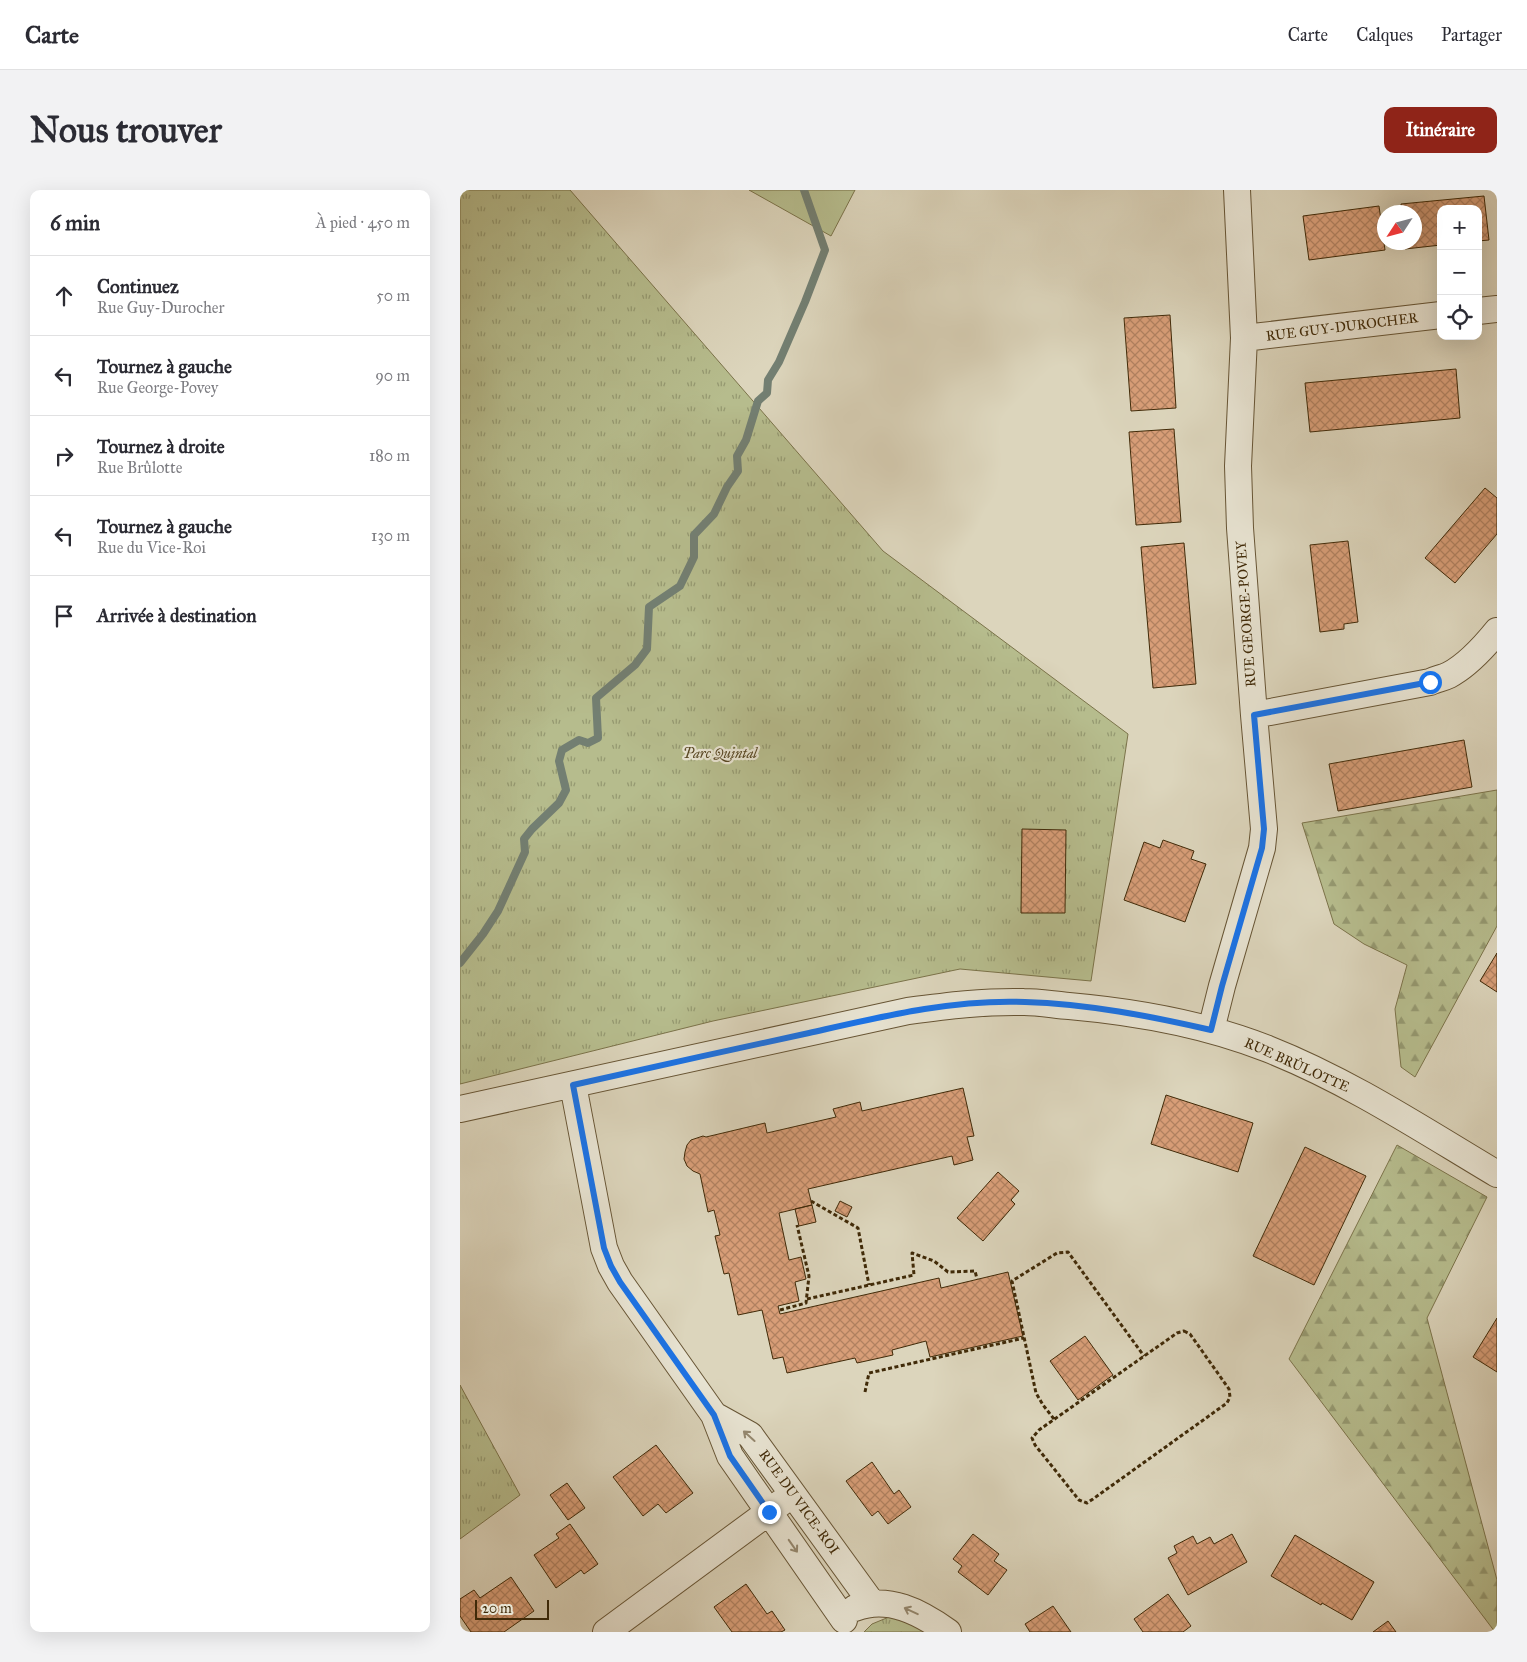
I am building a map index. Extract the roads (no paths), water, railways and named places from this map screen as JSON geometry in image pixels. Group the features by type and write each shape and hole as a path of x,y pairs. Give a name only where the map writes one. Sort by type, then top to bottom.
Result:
{"street":[{"name":"RUE GEORGE-POVEY","path":"1211,1030 1262,848 1264,829 1240,528 1238,466 1244,338 1237,190"},
{"path":"1482,311 1497,309"},
{"name":"RUE GUY-DUROCHER","path":"1244,338 1437,315"},
{"path":"1254,715 1430,682 1449,674 1465,663 1497,631"},
{"name":"RUE BRÛLOTTE","path":"460,1109 908,1011 971,1003 1024,1002 1156,1017 1211,1030 1268,1049 1317,1071 1363,1095 1495,1170"},
{"name":"RUE DU VICE-ROI","path":"573,1085 604,1248 611,1266 629,1295 714,1415 730,1456 843,1626 855,1608 871,1602 750,1435 714,1415"},
{"path":"606,1632 792,1494"},
{"path":"871,1602 901,1606 948,1632"}],"waterway":[{"path":"460,963 498,911 525,852 524,839 559,803 566,790 559,761 562,750 579,740 588,743 598,738 596,698 635,665 647,649 649,607 680,586 694,557 694,535 714,514 727,487 738,471 737,456 746,440 758,401 767,393 768,380 779,362 825,250 804,190"}],"park label":[{"name":"Parc Quintal","path":"720,753"}]}
